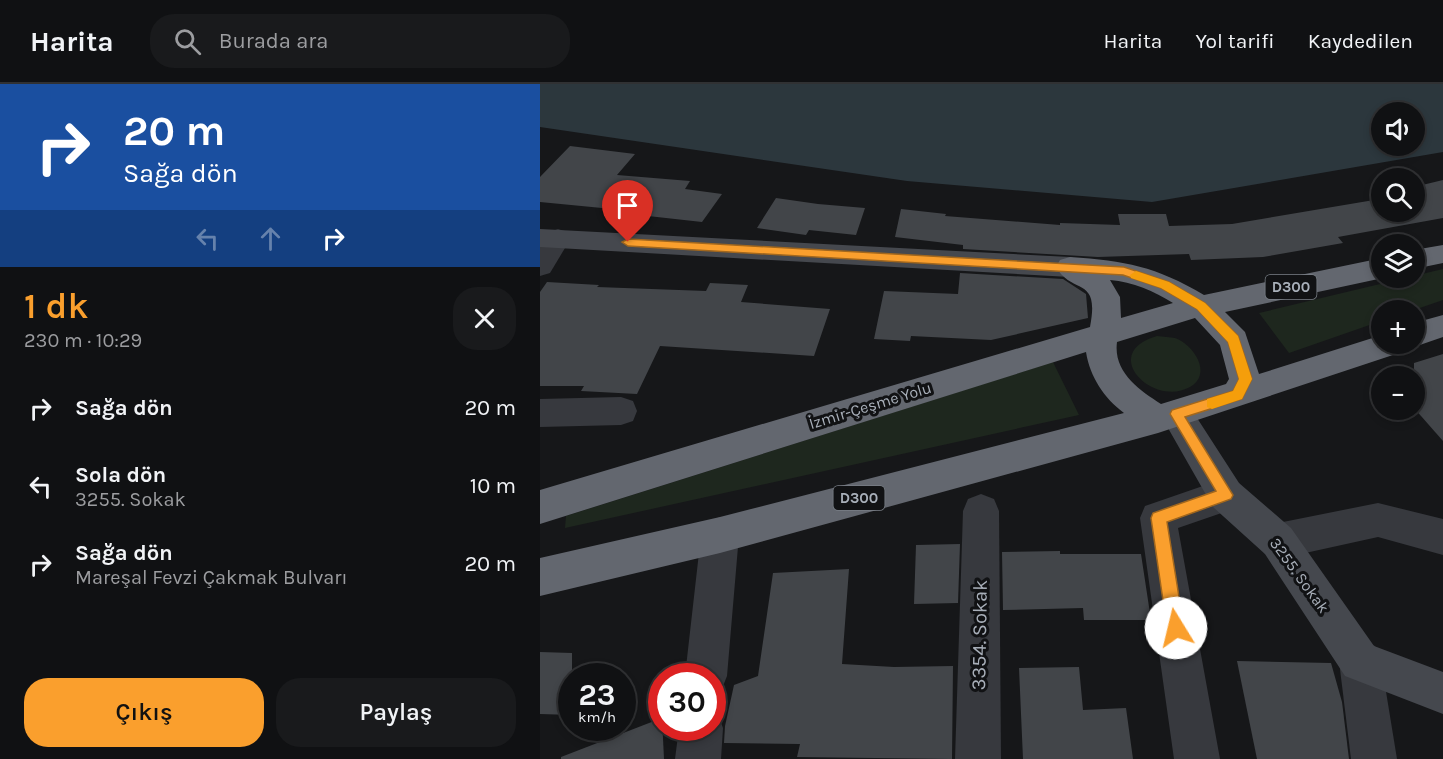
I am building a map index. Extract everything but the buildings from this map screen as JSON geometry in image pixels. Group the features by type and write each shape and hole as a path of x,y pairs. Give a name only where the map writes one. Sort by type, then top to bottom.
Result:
{"highway":[{"path":"1425,258 1443,254"},
{"path":"1070,267 1124,271 1165,285 1201,306 1233,340 1245,379 1237,395"},
{"path":"1070,267 1093,278 1107,295 1108,315 1101,349 1106,369 1116,387 1135,405 1167,416"},
{"name":"D300","path":"1201,306 1371,269"},
{"name":"İzmir-Çeşme Yolu","path":"540,507 1104,333 1201,306"},
{"path":"1425,332 1443,326"},
{"name":"D300","path":"540,578 720,535 1167,416 1371,351"}],"street":[{"path":"540,266 549,238 1070,267"},
{"path":"540,413 621,411"},
{"name":"3255. Sokak","path":"1167,416 1226,495 1278,541 1360,661 1374,759"},
{"path":"1197,759 1158,518 1226,495"},
{"name":"3354. Sokak","path":"978,759 981,511"},
{"path":"1278,541 1378,520 1443,537"},
{"path":"707,663 720,535"},
{"path":"1360,661 1443,693"},
{"path":"698,759 700,741"}],"shaded area":[{"path":"540,84 1443,84 1443,152 1425,155 1425,102 1371,102 1371,156 1420,156 1152,202 907,181 540,127"},
{"path":"1443,269 1443,300 1425,306 1425,300 1371,300 1371,324 1289,353 1259,313 1371,286 1425,288 1425,273"},
{"path":"1157,336 1175,338 1194,353 1198,360 1200,375 1190,387 1176,392 1161,390 1148,385 1138,376 1132,365 1132,354 1140,344"},
{"path":"1053,362 1079,415 565,528 566,516"}],"slow traffic":[{"path":"1136,275 1165,285 1201,306 1220,323 1233,340 1241,359 1245,379 1237,395 1212,403"}],"route":[{"path":"628,242 1124,271 1165,285 1201,306 1220,323 1233,340 1241,359 1245,379 1237,395 1176,414 1226,495 1158,518 1176,628"}]}
